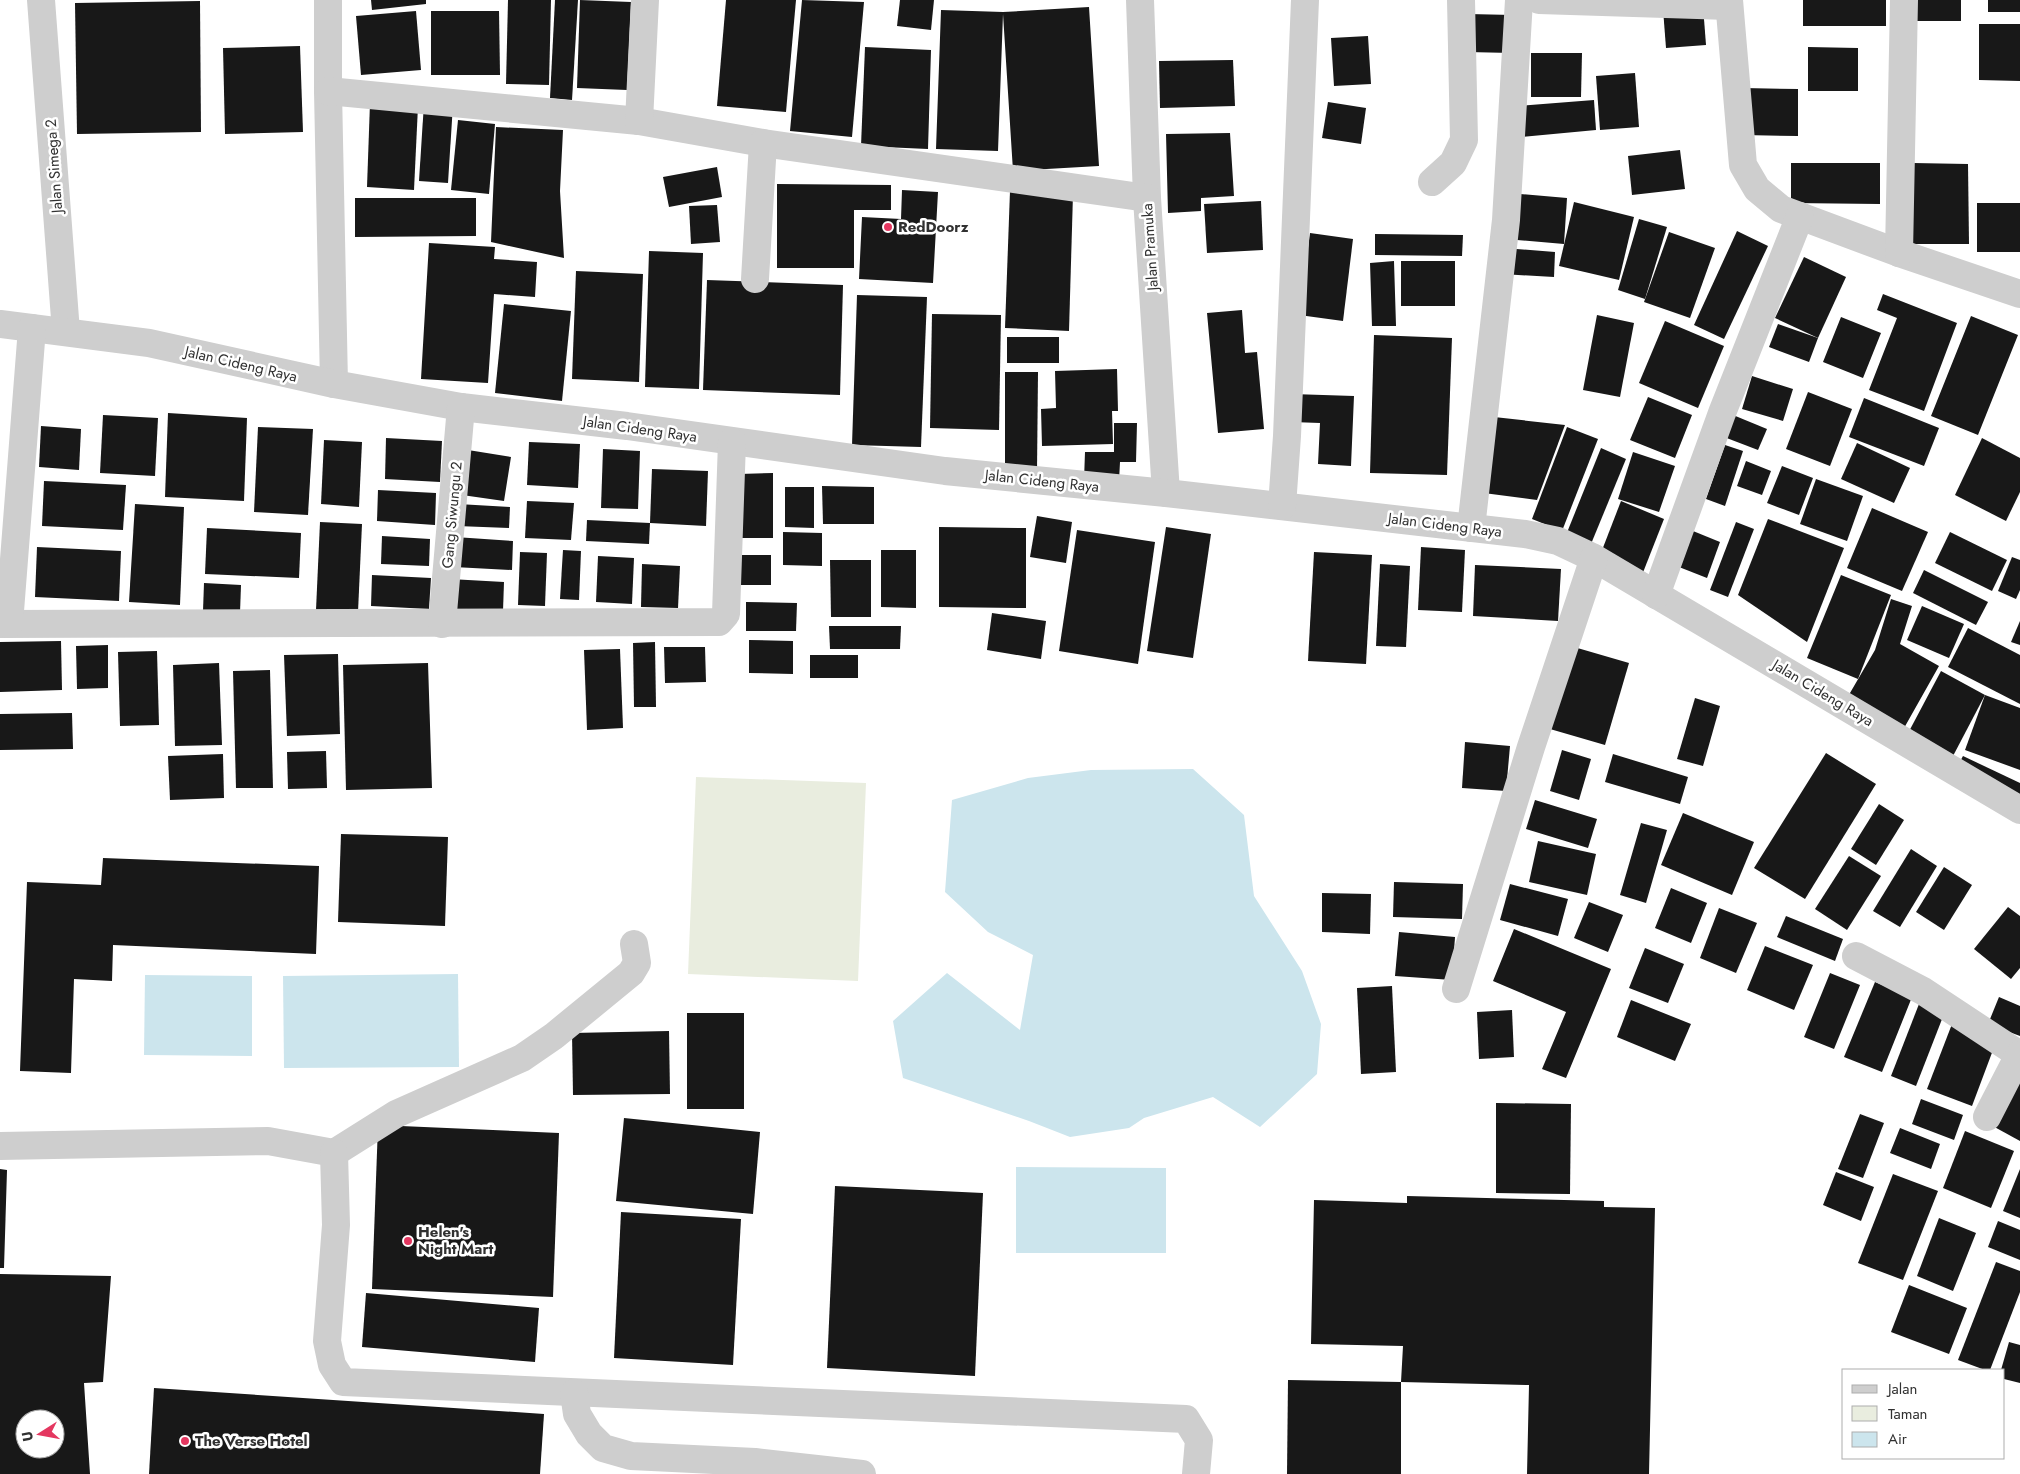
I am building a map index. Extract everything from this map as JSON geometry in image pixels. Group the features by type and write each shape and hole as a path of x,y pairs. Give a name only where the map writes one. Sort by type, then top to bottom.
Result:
{"street":[{"name":"Jalan Simega 2","path":"41,0 66,332"},
{"path":"328,0 334,384"},
{"path":"638,121 645,0"},
{"name":"Jalan Pramuka","path":"1140,0 1147,198 1166,493"},
{"path":"1282,506 1287,436 1305,0"},
{"path":"1432,182 1453,163 1464,140 1460,0"},
{"path":"1471,528 1506,220 1519,0"},
{"path":"1539,0 1729,3 1743,165 1757,189 1781,209 1899,253 2020,294"},
{"path":"1899,253 1904,0"},
{"path":"328,91 638,121 763,143 1147,198"},
{"path":"755,279 763,143"},
{"path":"1656,595 1722,413 1800,216"},
{"name":"Jalan Cideng Raya","path":"0,324 150,343 334,384 461,407 627,426 945,471 1282,506 1525,534 1558,541 1594,558 2020,810"},
{"path":"32,328 5,624 719,622 726,614 732,442"},
{"name":"Gang Siwungu 2","path":"442,624 461,407"},
{"path":"1456,989 1531,747 1594,558"},
{"path":"0,1146 268,1141 334,1153 396,1114 522,1058 554,1036 631,973 638,962 634,944"},
{"path":"1856,956 1923,991 2020,1055 1987,1117"},
{"path":"334,1153 336,1225 328,1341 332,1365 343,1382 1186,1419 1199,1440 1196,1474"},
{"path":"574,1393 577,1414 589,1434 603,1448 631,1456 755,1462 862,1474"}],"green space":[{"path":"696,777 866,783 858,981 688,974"}],"water":[{"path":"1193,769 1244,815 1254,896 1302,971 1321,1024 1317,1074 1260,1127 1213,1097 1144,1118 1129,1128 1070,1137 903,1078 893,1021 947,973 1020,1030 1033,955 988,932 945,892 952,800 1028,778 1091,770"},
{"path":"458,974 459,1067 284,1068 283,976"},
{"path":"145,975 252,976 252,1056 144,1055"},
{"path":"1016,1167 1166,1168 1166,1253 1016,1253"}],"building":[{"path":"371,0 426,0 426,4 372,10"},
{"path":"508,0 551,0 549,85 506,84"},
{"path":"555,0 578,0 572,100 550,98"},
{"path":"580,0 631,2 627,90 577,88"},
{"path":"726,0 796,0 786,112 717,106"},
{"path":"802,0 864,2 852,137 790,131"},
{"path":"900,0 934,0 931,30 897,26"},
{"path":"1803,0 1886,0 1886,26 1803,26"},
{"path":"1912,0 1961,0 1961,21 1912,21"},
{"path":"1988,0 2020,0 2020,12 1988,12"},
{"path":"200,1 201,132 77,134 75,3"},
{"path":"1703,6 1706,45 1666,48 1663,9"},
{"path":"1089,7 1099,166 1013,171 1003,14 998,151 936,149 941,10 1003,12"},
{"path":"416,11 421,70 361,75 356,16"},
{"path":"431,11 499,11 500,75 431,75"},
{"path":"1468,14 1513,15 1512,53 1467,52"},
{"path":"1979,24 2020,24 2020,81 1979,80"},
{"path":"1368,36 1371,84 1334,86 1331,38"},
{"path":"300,46 303,132 225,134 223,48"},
{"path":"865,47 931,50 928,149 861,146"},
{"path":"1808,47 1858,48 1858,91 1808,91"},
{"path":"1531,53 1582,53 1581,97 1531,97"},
{"path":"1233,60 1235,106 1160,108 1159,61"},
{"path":"1635,73 1639,127 1600,130 1596,76"},
{"path":"1743,88 1798,89 1798,136 1743,135"},
{"path":"1594,100 1596,130 1522,137 1519,106"},
{"path":"1328,102 1366,108 1361,144 1322,138"},
{"path":"370,103 418,106 414,190 367,187"},
{"path":"424,103 453,104 448,183 419,181"},
{"path":"458,120 495,124 489,194 451,190"},
{"path":"496,127 563,130 560,191 564,258 491,242"},
{"path":"1230,133 1234,196 1201,198 1201,211 1168,213 1166,134"},
{"path":"1680,150 1685,189 1632,195 1628,156"},
{"path":"1791,163 1880,163 1880,204 1791,203"},
{"path":"1913,163 1968,164 1969,244 1912,244"},
{"path":"717,167 722,197 669,207 663,177"},
{"path":"777,184 891,185 891,210 854,210 854,268 777,268"},
{"path":"902,190 938,192 933,283 859,279 862,217 901,219"},
{"path":"1010,191 1073,194 1069,331 1005,328"},
{"path":"1508,193 1567,198 1564,244 1505,239"},
{"path":"355,198 476,198 476,236 355,237"},
{"path":"1261,201 1263,250 1207,253 1204,204"},
{"path":"1574,202 1634,217 1619,280 1559,266"},
{"path":"1977,203 2020,203 2020,252 1977,252"},
{"path":"717,205 720,242 691,244 689,206"},
{"path":"1639,219 1667,227 1645,299 1618,290"},
{"path":"1737,231 1768,246 1724,339 1694,325"},
{"path":"1669,232 1715,248 1690,318 1644,302"},
{"path":"1310,233 1353,239 1343,321 1299,315"},
{"path":"1375,234 1463,235 1462,256 1375,255"},
{"path":"429,243 495,247 494,259 537,262 535,297 494,294 488,383 421,379"},
{"path":"1504,248 1555,252 1554,277 1502,274"},
{"path":"649,251 703,253 699,389 645,387"},
{"path":"1804,257 1846,277 1818,338 1775,318"},
{"path":"1394,261 1396,326 1372,326 1370,263"},
{"path":"1401,261 1455,261 1455,306 1401,306"},
{"path":"576,271 643,274 639,382 572,379"},
{"path":"707,280 843,285 840,395 703,390"},
{"path":"1883,294 1957,323 1924,411 1869,390 1897,318 1877,310"},
{"path":"857,295 927,297 921,447 852,445"},
{"path":"504,304 571,311 562,401 495,393"},
{"path":"1242,310 1245,353 1257,352 1264,429 1218,433 1207,313"},
{"path":"932,314 1001,315 999,430 930,428"},
{"path":"1597,315 1634,323 1620,397 1583,390"},
{"path":"1971,316 2018,335 1978,435 1931,416"},
{"path":"1841,317 1881,333 1863,378 1823,362"},
{"path":"1665,321 1724,346 1698,408 1639,383"},
{"path":"1778,324 1818,338 1809,362 1769,347"},
{"path":"1374,335 1452,338 1447,475 1370,473"},
{"path":"1007,337 1059,337 1059,363 1007,363"},
{"path":"1117,369 1118,411 1112,411 1113,444 1042,446 1041,409 1056,408 1055,371"},
{"path":"1005,372 1038,372 1037,471 1005,471"},
{"path":"1752,376 1793,389 1783,421 1742,409"},
{"path":"1808,392 1852,409 1830,466 1786,449"},
{"path":"1292,394 1354,396 1351,466 1318,464 1320,423 1292,422"},
{"path":"1648,397 1692,415 1675,458 1630,440"},
{"path":"1864,398 1939,428 1924,466 1849,437"},
{"path":"168,413 247,418 244,501 165,497"},
{"path":"103,415 158,418 155,476 100,473"},
{"path":"1733,415 1767,429 1758,450 1724,437"},
{"path":"1485,416 1565,425 1537,500 1476,492"},
{"path":"1114,423 1137,423 1136,462 1120,462 1119,481 1084,480 1085,452 1114,452"},
{"path":"41,426 81,429 79,470 39,467"},
{"path":"258,427 313,429 308,515 254,512"},
{"path":"1567,427 1598,439 1562,531 1532,519"},
{"path":"386,438 442,441 440,482 385,479"},
{"path":"1982,438 2020,458 2020,492 2006,521 1955,495"},
{"path":"324,440 362,442 359,507 321,504"},
{"path":"529,442 580,444 578,488 527,485"},
{"path":"1857,443 1910,468 1894,503 1841,479"},
{"path":"1725,445 1743,451 1725,506 1706,499"},
{"path":"1601,448 1626,459 1591,544 1566,535"},
{"path":"603,449 640,451 638,509 601,508"},
{"path":"468,450 511,457 504,501 462,495"},
{"path":"1633,452 1675,466 1659,512 1618,499"},
{"path":"1746,461 1771,471 1762,495 1737,486"},
{"path":"1782,466 1813,478 1799,515 1767,503"},
{"path":"652,469 708,471 706,526 650,523"},
{"path":"773,473 773,538 739,538 739,474"},
{"path":"1816,479 1863,496 1847,541 1800,524"},
{"path":"44,481 126,485 123,530 42,526"},
{"path":"822,486 874,487 874,524 823,524"},
{"path":"785,487 814,487 814,528 785,527"},
{"path":"378,490 436,493 435,525 377,521"},
{"path":"527,501 574,503 571,540 525,538"},
{"path":"1621,501 1664,519 1642,575 1599,558"},
{"path":"135,504 184,507 180,605 129,602"},
{"path":"458,504 510,507 509,528 457,526"},
{"path":"1872,508 1928,532 1902,591 1847,568"},
{"path":"1037,516 1072,522 1066,563 1030,557"},
{"path":"1768,519 1844,548 1807,642 1738,595"},
{"path":"587,520 650,523 649,544 586,541"},
{"path":"320,522 362,524 358,612 316,610"},
{"path":"1736,522 1754,529 1728,597 1710,590"},
{"path":"939,527 1026,528 1026,608 939,607"},
{"path":"1166,527 1211,534 1193,658 1147,651"},
{"path":"207,528 301,533 299,578 205,574"},
{"path":"1077,530 1155,542 1138,664 1059,651"},
{"path":"1693,531 1720,542 1707,578 1679,567"},
{"path":"783,532 822,533 822,566 783,565"},
{"path":"1950,532 2007,560 1992,591 1935,563"},
{"path":"382,536 430,539 429,566 381,564"},
{"path":"455,537 513,541 512,570 454,567"},
{"path":"37,547 121,551 119,601 35,597"},
{"path":"1421,547 1465,550 1462,612 1418,610"},
{"path":"563,550 581,551 579,600 560,599"},
{"path":"881,550 916,550 916,608 881,607"},
{"path":"520,552 547,553 545,606 518,605"},
{"path":"1314,552 1372,555 1366,664 1308,661"},
{"path":"735,555 771,555 771,585 735,585"},
{"path":"598,556 634,558 632,604 596,602"},
{"path":"2012,557 2020,560 2020,590 2016,599 1998,591"},
{"path":"830,560 871,560 871,617 831,617"},
{"path":"642,564 680,566 678,608 641,607"},
{"path":"1380,564 1410,566 1406,647 1376,646"},
{"path":"1475,565 1561,569 1558,621 1473,616"},
{"path":"1924,570 1988,602 1976,625 1913,593"},
{"path":"372,575 431,578 429,609 371,606"},
{"path":"1841,575 1891,595 1858,679 1807,658"},
{"path":"450,579 504,582 503,611 449,609"},
{"path":"204,583 241,585 240,613 203,611"},
{"path":"1891,599 1912,606 1900,644 1939,666 1899,737 1843,705 1875,650"},
{"path":"746,602 797,603 796,631 746,631"},
{"path":"1922,606 1964,624 1949,658 1907,640"},
{"path":"992,613 1046,621 1041,659 987,650"},
{"path":"2020,621 2020,645 2011,642"},
{"path":"829,626 901,626 900,649 830,649"},
{"path":"1968,628 2020,655 2020,704 1948,667"},
{"path":"749,640 793,641 793,674 749,673"},
{"path":"61,641 62,690 0,692 0,642"},
{"path":"655,642 656,707 634,707 633,643"},
{"path":"108,645 108,688 77,689 76,646"},
{"path":"664,647 705,647 706,682 665,683"},
{"path":"1574,647 1629,663 1605,745 1550,729"},
{"path":"620,649 623,728 587,730 584,650"},
{"path":"157,651 159,725 120,726 118,652"},
{"path":"338,654 340,734 287,736 284,655"},
{"path":"810,655 858,655 858,678 810,678"},
{"path":"219,663 222,745 175,746 173,665"},
{"path":"428,663 432,788 346,790 343,665"},
{"path":"270,670 273,788 236,788 233,671"},
{"path":"1941,671 1985,695 1953,756 1906,737"},
{"path":"1985,695 2020,708 2020,770 1965,750"},
{"path":"1695,698 1720,706 1703,766 1677,759"},
{"path":"72,713 73,749 0,750 0,714"},
{"path":"1465,742 1510,746 1506,791 1462,788"},
{"path":"1562,750 1591,759 1579,800 1550,791"},
{"path":"326,751 327,788 288,789 287,752"},
{"path":"1826,753 1876,784 1805,899 1754,868"},
{"path":"223,754 224,798 170,800 168,756"},
{"path":"1613,754 1688,777 1680,804 1605,782"},
{"path":"1963,756 2020,783 2020,808 1955,771"},
{"path":"1535,800 1597,819 1588,848 1526,829"},
{"path":"1879,804 1904,820 1876,865 1851,849"},
{"path":"1683,813 1754,842 1732,895 1661,865"},
{"path":"1641,823 1667,830 1646,903 1620,895"},
{"path":"341,834 448,837 445,926 338,922"},
{"path":"1538,841 1596,854 1587,895 1529,882"},
{"path":"1911,849 1937,866 1900,927 1873,911"},
{"path":"1849,856 1881,876 1847,930 1815,909"},
{"path":"103,858 319,866 316,954 113,945 112,981 74,979 71,1073 20,1071 27,882 101,885"},
{"path":"1944,867 1972,885 1944,930 1916,912"},
{"path":"1394,882 1463,884 1462,919 1393,917"},
{"path":"1510,884 1568,899 1558,936 1500,920"},
{"path":"1671,888 1707,903 1691,943 1655,928"},
{"path":"1322,893 1371,894 1370,934 1322,932"},
{"path":"1589,902 1623,915 1608,952 1574,938"},
{"path":"2008,907 2020,916 2020,968 2011,979 1974,949"},
{"path":"1719,908 1757,923 1736,973 1700,958"},
{"path":"1786,916 1843,939 1835,961 1777,937"},
{"path":"1514,929 1611,969 1566,1078 1542,1069 1566,1012 1493,981"},
{"path":"1399,932 1455,937 1452,980 1395,976"},
{"path":"1765,946 1813,965 1794,1010 1747,990"},
{"path":"1645,948 1684,964 1668,1003 1629,988"},
{"path":"1830,973 1860,985 1834,1049 1804,1037"},
{"path":"1875,982 1912,997 1882,1072 1844,1057"},
{"path":"1392,986 1396,1072 1361,1074 1357,988"},
{"path":"1999,997 2020,1006 2020,1036 1988,1024"},
{"path":"1631,1000 1691,1024 1675,1061 1617,1037"},
{"path":"1919,1004 1944,1014 1916,1086 1891,1076"},
{"path":"1512,1010 1514,1057 1479,1059 1477,1012"},
{"path":"687,1013 744,1013 744,1109 687,1109"},
{"path":"1952,1024 1996,1042 1972,1106 1927,1089"},
{"path":"669,1031 670,1094 573,1095 572,1033"},
{"path":"2020,1065 2020,1141 1989,1124"},
{"path":"1921,1099 1963,1115 1954,1140 1912,1124"},
{"path":"1496,1103 1571,1104 1570,1194 1496,1193"},
{"path":"1860,1114 1884,1123 1863,1178 1838,1169"},
{"path":"624,1118 760,1132 753,1214 616,1201"},
{"path":"378,1125 559,1133 553,1297 372,1289"},
{"path":"1900,1128 1940,1144 1931,1169 1890,1153"},
{"path":"1965,1131 2014,1151 1991,1208 1943,1188"},
{"path":"0,1169 7,1170 4,1268 0,1268"},
{"path":"2020,1169 2020,1218 2003,1211"},
{"path":"1836,1172 1874,1187 1861,1221 1823,1205"},
{"path":"1893,1174 1938,1191 1903,1280 1858,1263"},
{"path":"835,1186 983,1193 975,1376 827,1368"},
{"path":"1407,1196 1604,1201 1604,1207 1655,1208 1649,1474 1527,1474 1529,1385 1401,1382 1403,1346 1311,1344 1314,1200 1407,1203"},
{"path":"621,1212 741,1219 733,1365 614,1358"},
{"path":"1939,1218 1976,1233 1953,1291 1917,1276"},
{"path":"1998,1221 2020,1230 2020,1260 1988,1247"},
{"path":"1996,1262 2020,1271 2020,1292 1990,1369 1982,1369 1958,1360"},
{"path":"0,1274 111,1276 103,1382 84,1383 90,1474 0,1474"},
{"path":"1909,1285 1967,1308 1949,1354 1891,1332"},
{"path":"366,1293 539,1308 535,1362 362,1347"},
{"path":"2009,1342 2020,1345 2020,1383 2005,1379 2005,1369 2001,1369"},
{"path":"1288,1380 1401,1382 1401,1474 1287,1474"},
{"path":"154,1388 544,1414 540,1474 149,1474"}],"place":[{"name":"RedDoorz","path":"888,227"},
{"name":"Helen's Night Mart","path":"408,1241"},
{"name":"The Verse Hotel","path":"185,1441"}]}
